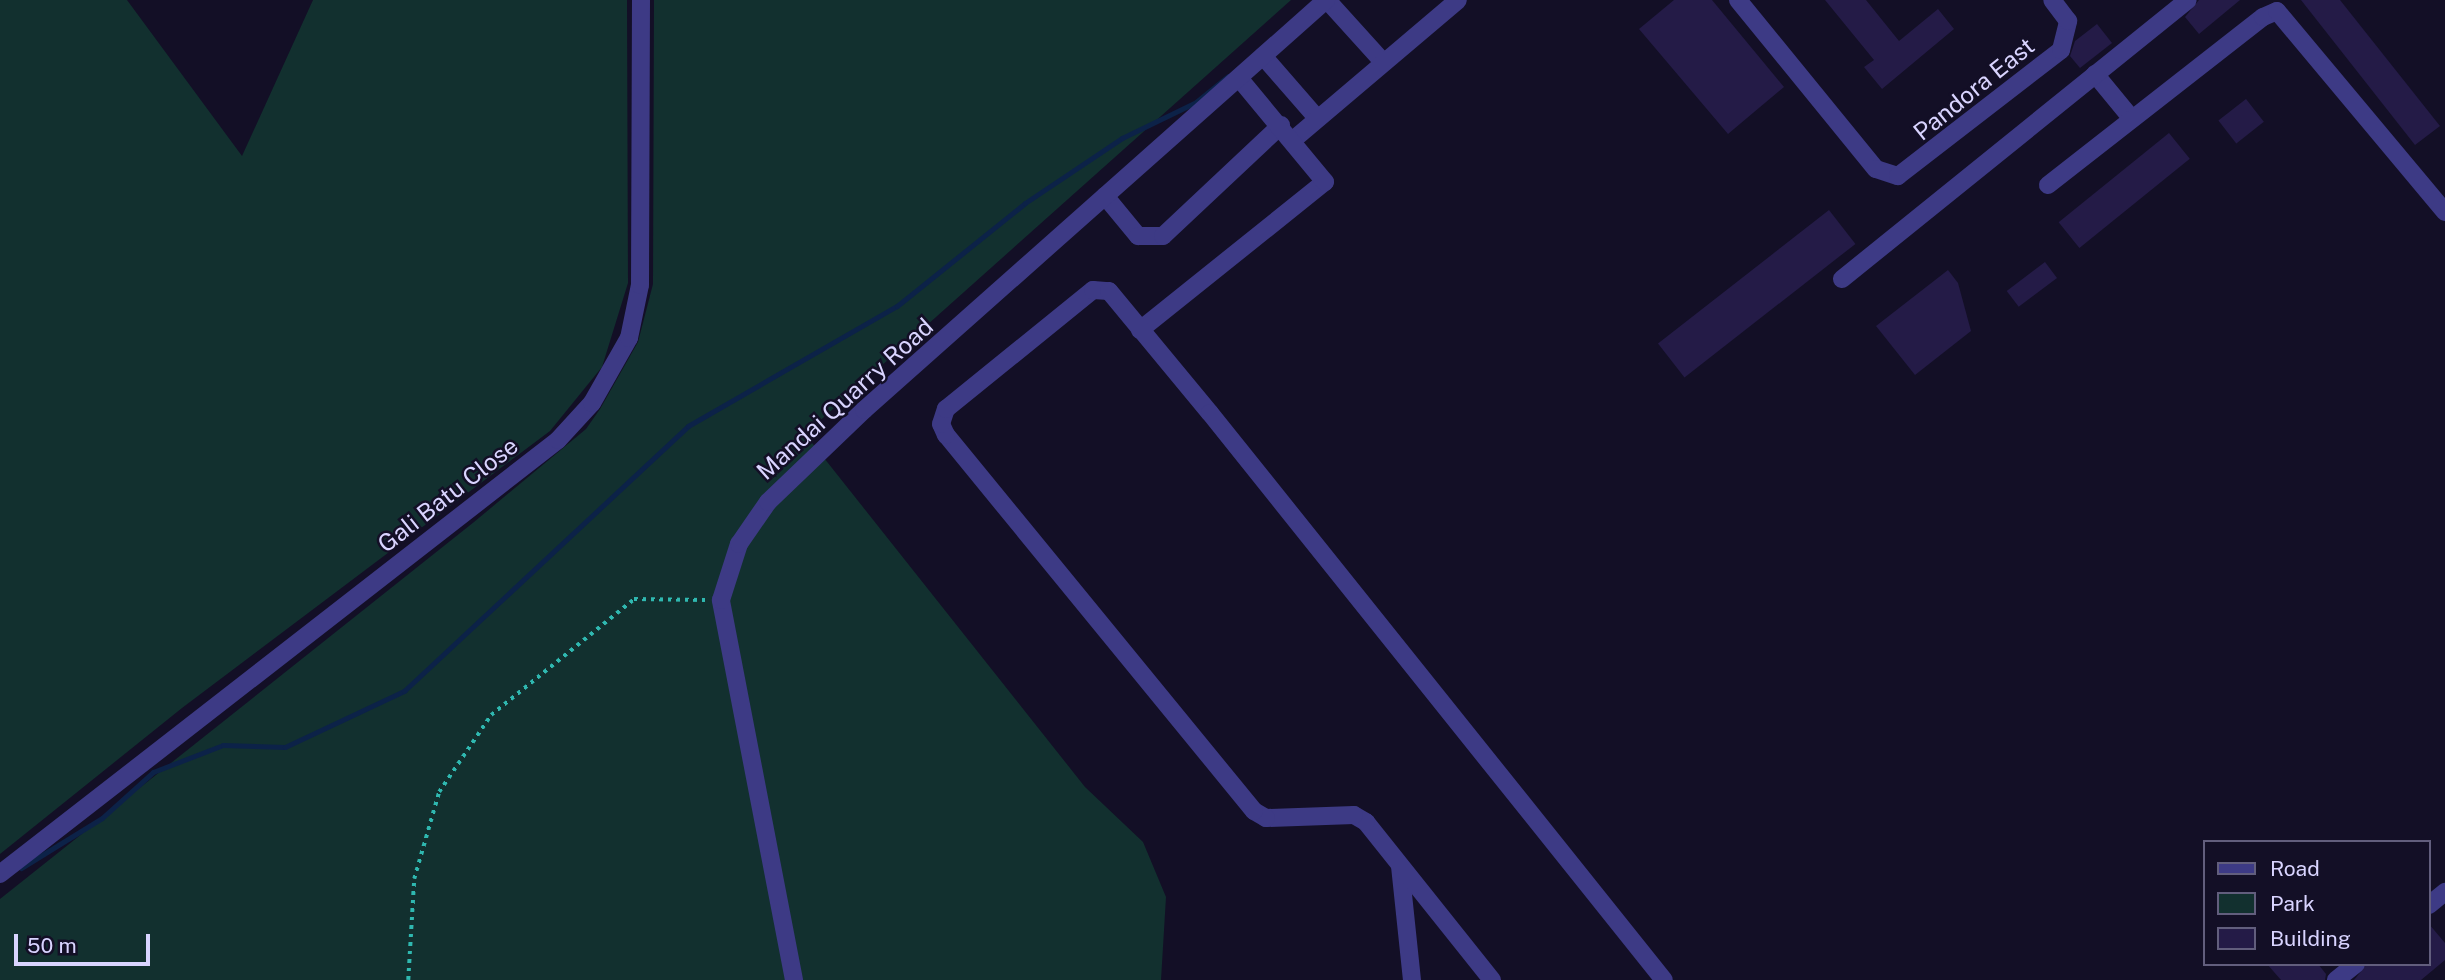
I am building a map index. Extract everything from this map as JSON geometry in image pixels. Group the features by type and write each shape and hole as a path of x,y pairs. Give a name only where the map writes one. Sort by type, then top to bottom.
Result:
{"street":[{"name":"Gali Batu Close","path":"0,874 558,440 592,403 629,338 640,285 641,0"},
{"name":"Mandai Quarry Road","path":"794,980 721,600 738,544 768,502 1326,0"},
{"path":"1326,0 1382,62"},
{"path":"1293,140 1458,0"},
{"name":"Pandora East","path":"1738,0 1877,169 1898,176 2061,50 2069,30 2052,0"},
{"path":"1842,279 2188,0"},
{"path":"2048,185 2263,17 2277,11 2445,212"},
{"path":"1263,57 1317,118"},
{"path":"2095,74 2132,120"},
{"path":"1140,330 1320,190 1325,182 1281,125 1239,78"},
{"path":"1105,196 1138,236 1163,236 1281,125"},
{"path":"1492,980 1366,821 1354,815 1266,818 1254,811 941,424 946,409 1093,290 1109,291 1664,980"},
{"path":"1399,866 1412,980"},
{"path":"2431,903 2445,892"},
{"path":"2336,980 2354,966"}],"path":[{"path":"408,980 414,879 439,792 491,715 634,599 721,600"}],"green space":[{"path":"0,0 127,0 242,156 313,0 627,0 628,283 602,367 550,431 182,708 0,854"},
{"path":"654,0 1291,0 805,434 1085,787 1143,842 1166,897 1161,980 0,980 0,899 474,522 586,429 600,409 638,342 653,284"}],"building":[{"path":"1674,0 1712,0 1784,87 1728,134 1639,29"},
{"path":"1825,0 1866,0 1899,41 1938,9 1954,29 1882,89 1864,67 1874,60"},
{"path":"2199,0 2240,0 2199,34 2185,17"},
{"path":"2301,0 2340,0 2440,126 2415,145"},
{"path":"2097,24 2112,43 2080,68 2070,56 2075,41"},
{"path":"2246,99 2264,122 2236,143 2218,121"},
{"path":"2169,133 2190,159 2079,248 2059,222"},
{"path":"1829,210 1855,244 1684,377 1658,344"},
{"path":"2045,262 2057,278 2019,307 2007,291"},
{"path":"1948,270 1958,283 1971,331 1915,375 1876,326"},
{"path":"2431,926 2445,943 2445,960 2421,980 2354,980 2365,966 2431,966"},
{"path":"2269,966 2320,966 2326,974 2325,980 2281,980"}],"waterway":[{"path":"21,868 102,818 153,772 223,745 285,747 404,691 688,426 897,306 1025,203 1122,138 1196,102 1228,76"}]}
